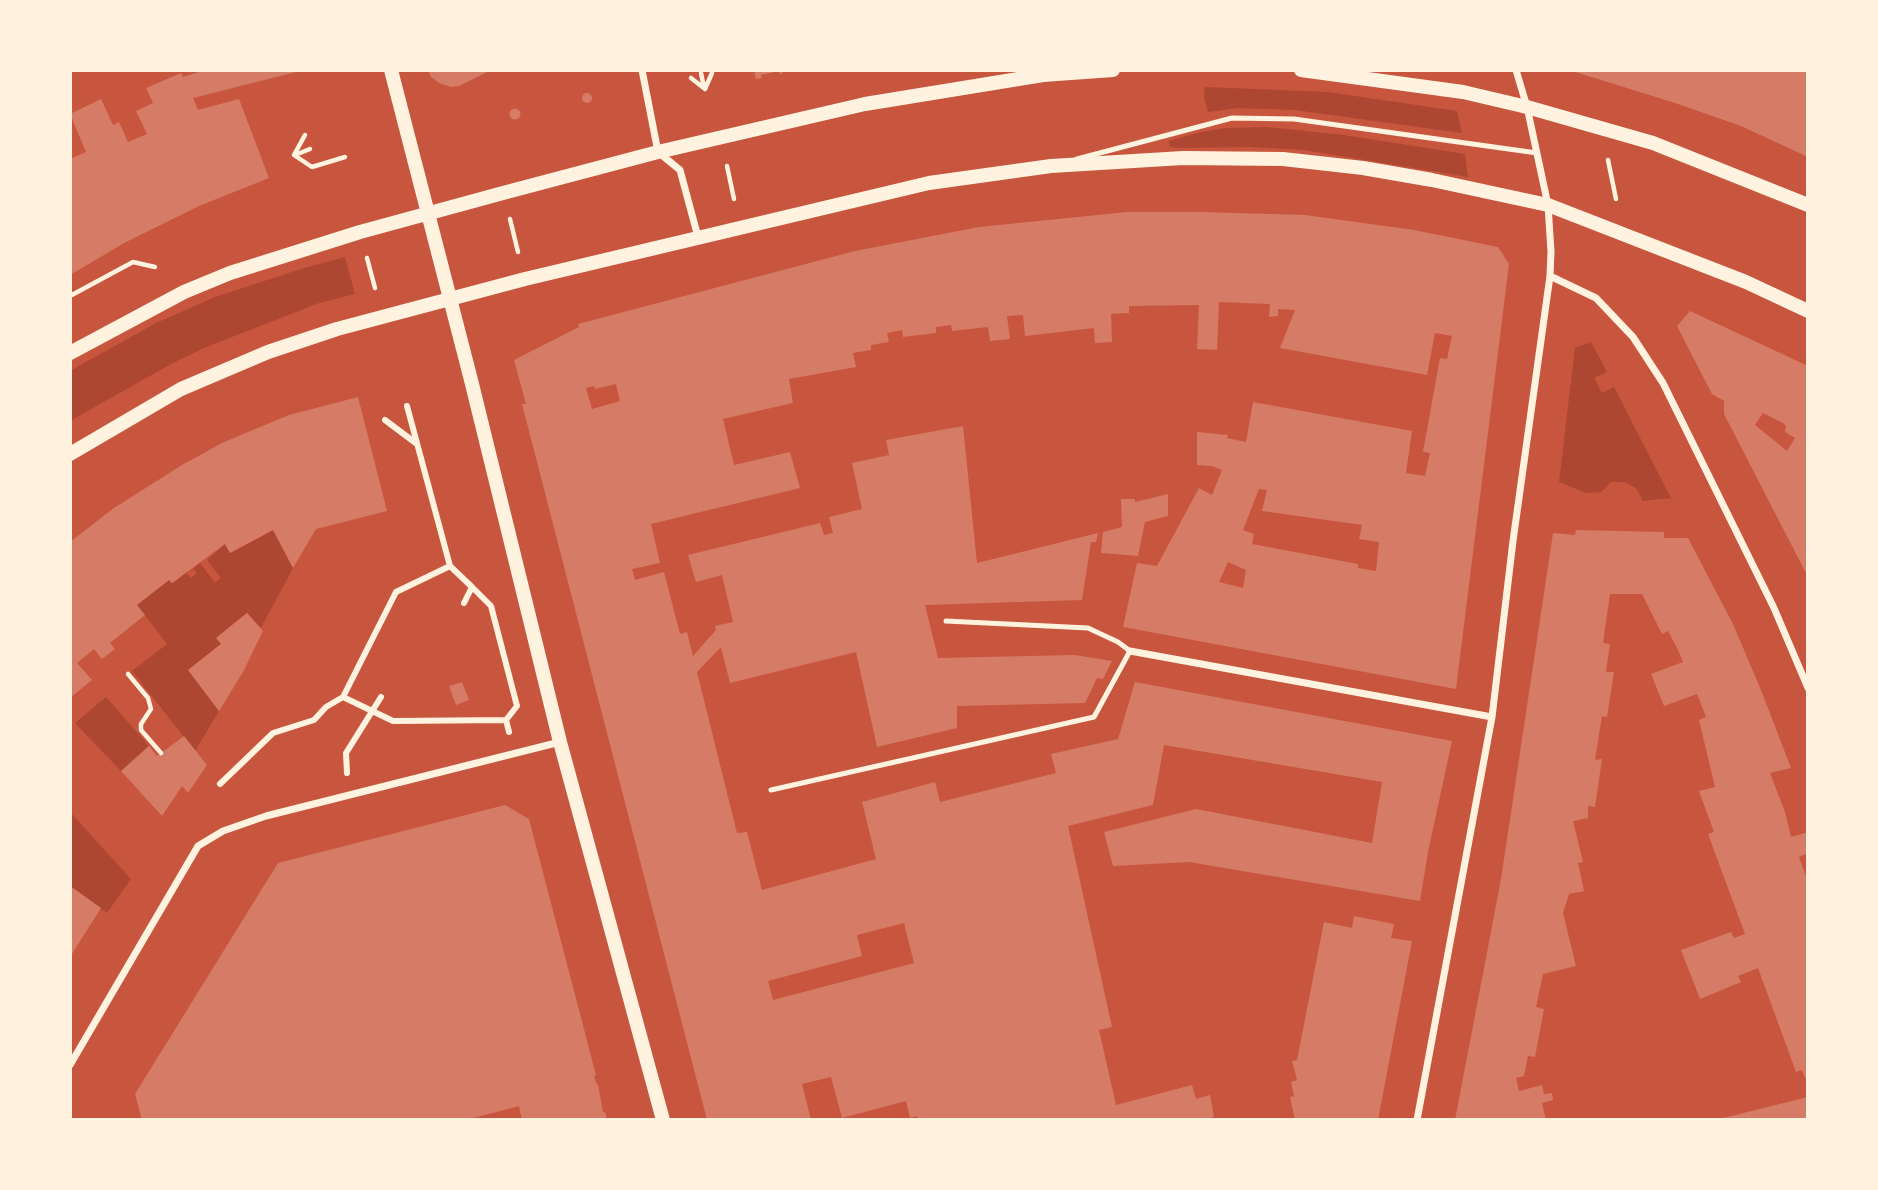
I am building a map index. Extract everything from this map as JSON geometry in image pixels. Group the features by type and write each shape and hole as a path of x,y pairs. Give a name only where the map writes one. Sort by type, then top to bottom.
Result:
{"main road":[{"path":"391,70 560,742 663,1120"},
{"path":"70,353 184,292 230,273 428,213 658,152 865,104 1043,75 1112,70"},
{"path":"1301,70 1463,92 1527,107 1653,143 1808,205"},
{"path":"70,454 181,389 268,352 337,328 698,237 929,183 1051,166 1183,158 1283,159 1409,176 1548,205 1746,282 1808,312"}],"street":[{"path":"642,70 658,152 680,170 698,237"},
{"path":"1417,1120 1492,718 1513,541 1550,276 1548,205 1527,107 1516,70"},
{"path":"1550,276 1596,298 1633,337 1663,383 1774,608 1808,688"},
{"path":"407,406 450,566 491,606 517,706 506,720"},
{"path":"385,420 417,444"},
{"path":"220,784 273,733 314,720 326,708 344,697 396,592 450,566"},
{"path":"464,603 472,587"},
{"path":"1129,651 1492,718"},
{"path":"344,697 393,722 506,720"},
{"path":"347,773 345,753 381,697"},
{"path":"506,720 509,732"},
{"path":"70,1066 198,846 223,831 266,816 560,742"}],"lane":[{"path":"1051,166 1232,118 1294,119 1537,153"},
{"path":"772,790 1094,717 1129,651 1118,642 1088,628 946,621"}],"path":[{"path":"701,73 705,89"},
{"path":"705,89 712,73"},
{"path":"691,78 705,89"},
{"path":"294,155 305,135"},
{"path":"294,155 310,149"},
{"path":"294,155 312,167 345,157"},
{"path":"1607,157 1617,205"},
{"path":"725,159 737,210"},
{"path":"509,217 518,254"},
{"path":"366,254 375,288"},
{"path":"70,296 133,262 155,267"},
{"path":"128,674 148,698 151,709 141,724 141,730 161,753"}],"shaded area":[{"path":"1205,87 1328,92 1457,111 1462,133 1295,110 1238,108 1208,112 1204,97"},
{"path":"1267,127 1344,135 1465,154 1468,177 1304,150 1169,146 1172,140 1201,132 1226,128"},
{"path":"345,257 355,294 319,303 204,348 70,421 70,371 156,323 215,297"},
{"path":"1591,342 1607,372 1594,378 1602,393 1614,387 1671,498 1643,501 1636,488 1625,482 1611,482 1601,492 1586,493 1559,482 1575,348"},
{"path":"273,530 293,568 261,628 247,613 217,637 221,644 188,670 219,711 195,751 132,671 167,644 137,605 169,580 173,583 186,573 191,578 197,573 193,569 200,563 215,583 221,578 207,560 225,544 230,553"},
{"path":"106,697 149,746 121,771 75,723"},
{"path":"70,812 131,879 107,913 73,888 70,891"}],"building":[{"path":"205,70 304,70 193,98 198,110 239,99 269,178 199,206 126,242 70,275 70,159 86,152 70,114 101,99 113,125 119,122 128,142 147,134 136,111 153,103 146,88 181,73 183,77"},
{"path":"428,70 491,70 459,86 451,87 439,83 431,77"},
{"path":"754,70 781,70 783,73 780,74 779,71 761,75 762,78 756,79"},
{"path":"1569,70 1808,70 1808,157 1741,126"},
{"path":"587,93 591,94 591,102 587,103 583,102 582,98 583,94"},
{"path":"515,108 521,114 515,120 509,114"},
{"path":"1127,212 1305,215 1414,230 1498,247 1509,264 1456,689 1123,627 1137,563 1157,566 1199,488 1212,495 1222,470 1197,465 1197,432 1228,435 1227,438 1246,442 1253,402 1412,431 1406,473 1425,476 1430,453 1423,452 1440,358 1447,359 1452,336 1435,333 1427,375 1280,348 1295,310 1278,309 1278,316 1269,317 1270,304 1219,302 1217,350 1197,349 1199,305 1129,306 1129,313 1111,314 1112,342 1095,343 1094,328 1025,336 1023,315 1007,316 1010,339 990,341 988,327 952,331 951,325 936,327 936,333 903,337 902,330 887,333 889,342 871,345 871,350 853,353 856,367 789,379 793,403 723,419 734,465 790,452 800,488 651,524 660,563 632,569 635,580 664,572 680,634 687,632 693,656 716,630 715,626 733,622 722,575 696,582 688,555 820,523 824,535 833,533 829,517 862,509 852,463 889,455 886,440 963,426 977,563 1098,533 1096,542 1091,542 1082,600 925,605 938,658 1075,655 1112,661 1103,679 1097,678 1085,703 957,706 957,728 877,747 856,652 730,683 721,647 697,672 737,833 747,832 762,890 876,859 862,802 935,782 940,802 1056,773 1051,754 1118,739 1135,682 1452,741 1420,901 1189,862 1113,866 1104,832 1196,809 1372,843 1382,782 1164,745 1153,805 1068,826 1112,1027 1099,1030 1116,1105 1192,1085 1196,1099 1210,1095 1214,1117 1201,1120 917,1120 917,1116 910,1118 906,1101 842,1118 831,1077 802,1084 811,1120 707,1120 522,404 526,404 514,360 579,327 578,324 855,251 979,227","holes":["616,384 620,401 592,409 586,388 594,386 595,389","1259,489 1267,490 1262,511 1362,525 1359,539 1379,542 1376,571 1358,568 1358,564 1252,544 1254,534 1243,530","1228,562 1246,570 1243,588 1219,582","904,923 914,963 773,1000 768,981 862,956 857,935"]},
{"path":"1690,311 1808,366 1808,577 1724,414 1724,401 1712,394 1677,326","holes":["1763,413 1786,426 1785,432 1795,438 1787,451 1755,425"]},
{"path":"358,397 387,511 316,529 293,568 273,530 230,553 225,544 172,583 169,580 137,605 145,615 110,643 115,649 102,659 94,649 77,663 92,680 70,698 70,542 114,508 224,442 289,415"},
{"path":"1168,494 1168,516 1145,522 1138,556 1101,553 1103,532 1122,527 1121,499 1135,499 1135,502"},
{"path":"1576,530 1664,532 1664,538 1688,538 1733,624 1761,690 1791,768 1770,773 1791,837 1808,832 1808,853 1799,857 1808,882 1808,1084 1802,1070 1796,1072 1758,968 1738,976 1741,982 1700,999 1681,950 1731,932 1734,938 1745,934 1708,834 1714,832 1699,791 1715,787 1699,720 1706,717 1697,694 1664,706 1651,674 1683,662 1678,650 1668,631 1662,634 1642,594 1610,594 1603,643 1610,644 1606,672 1614,672 1607,717 1602,716 1595,760 1602,759 1595,807 1588,806 1588,818 1573,821 1583,862 1578,863 1584,891 1569,894 1563,913 1576,966 1543,974 1536,1007 1544,1009 1535,1057 1528,1056 1524,1076 1516,1078 1519,1091 1542,1085 1544,1094 1552,1093 1553,1100 1542,1103 1546,1120 1455,1120 1501,879 1553,533 1575,535"},
{"path":"247,613 263,631 243,672 219,711 188,670 221,644 216,638"},
{"path":"462,682 469,700 456,705 449,686"},
{"path":"184,736 207,765 188,793 182,786 162,816 121,771 149,746 157,756"},
{"path":"505,805 529,819 607,1120 522,1120 519,1106 466,1120 142,1120 135,1094 278,863"},
{"path":"73,888 101,908 70,957 70,891"},
{"path":"1354,916 1394,924 1391,938 1412,941 1378,1120 1295,1120 1290,1097 1294,1096 1291,1082 1297,1080 1292,1061 1297,1060 1324,922 1352,928"},
{"path":"1808,1097 1808,1120 1719,1120 1719,1119"}]}
